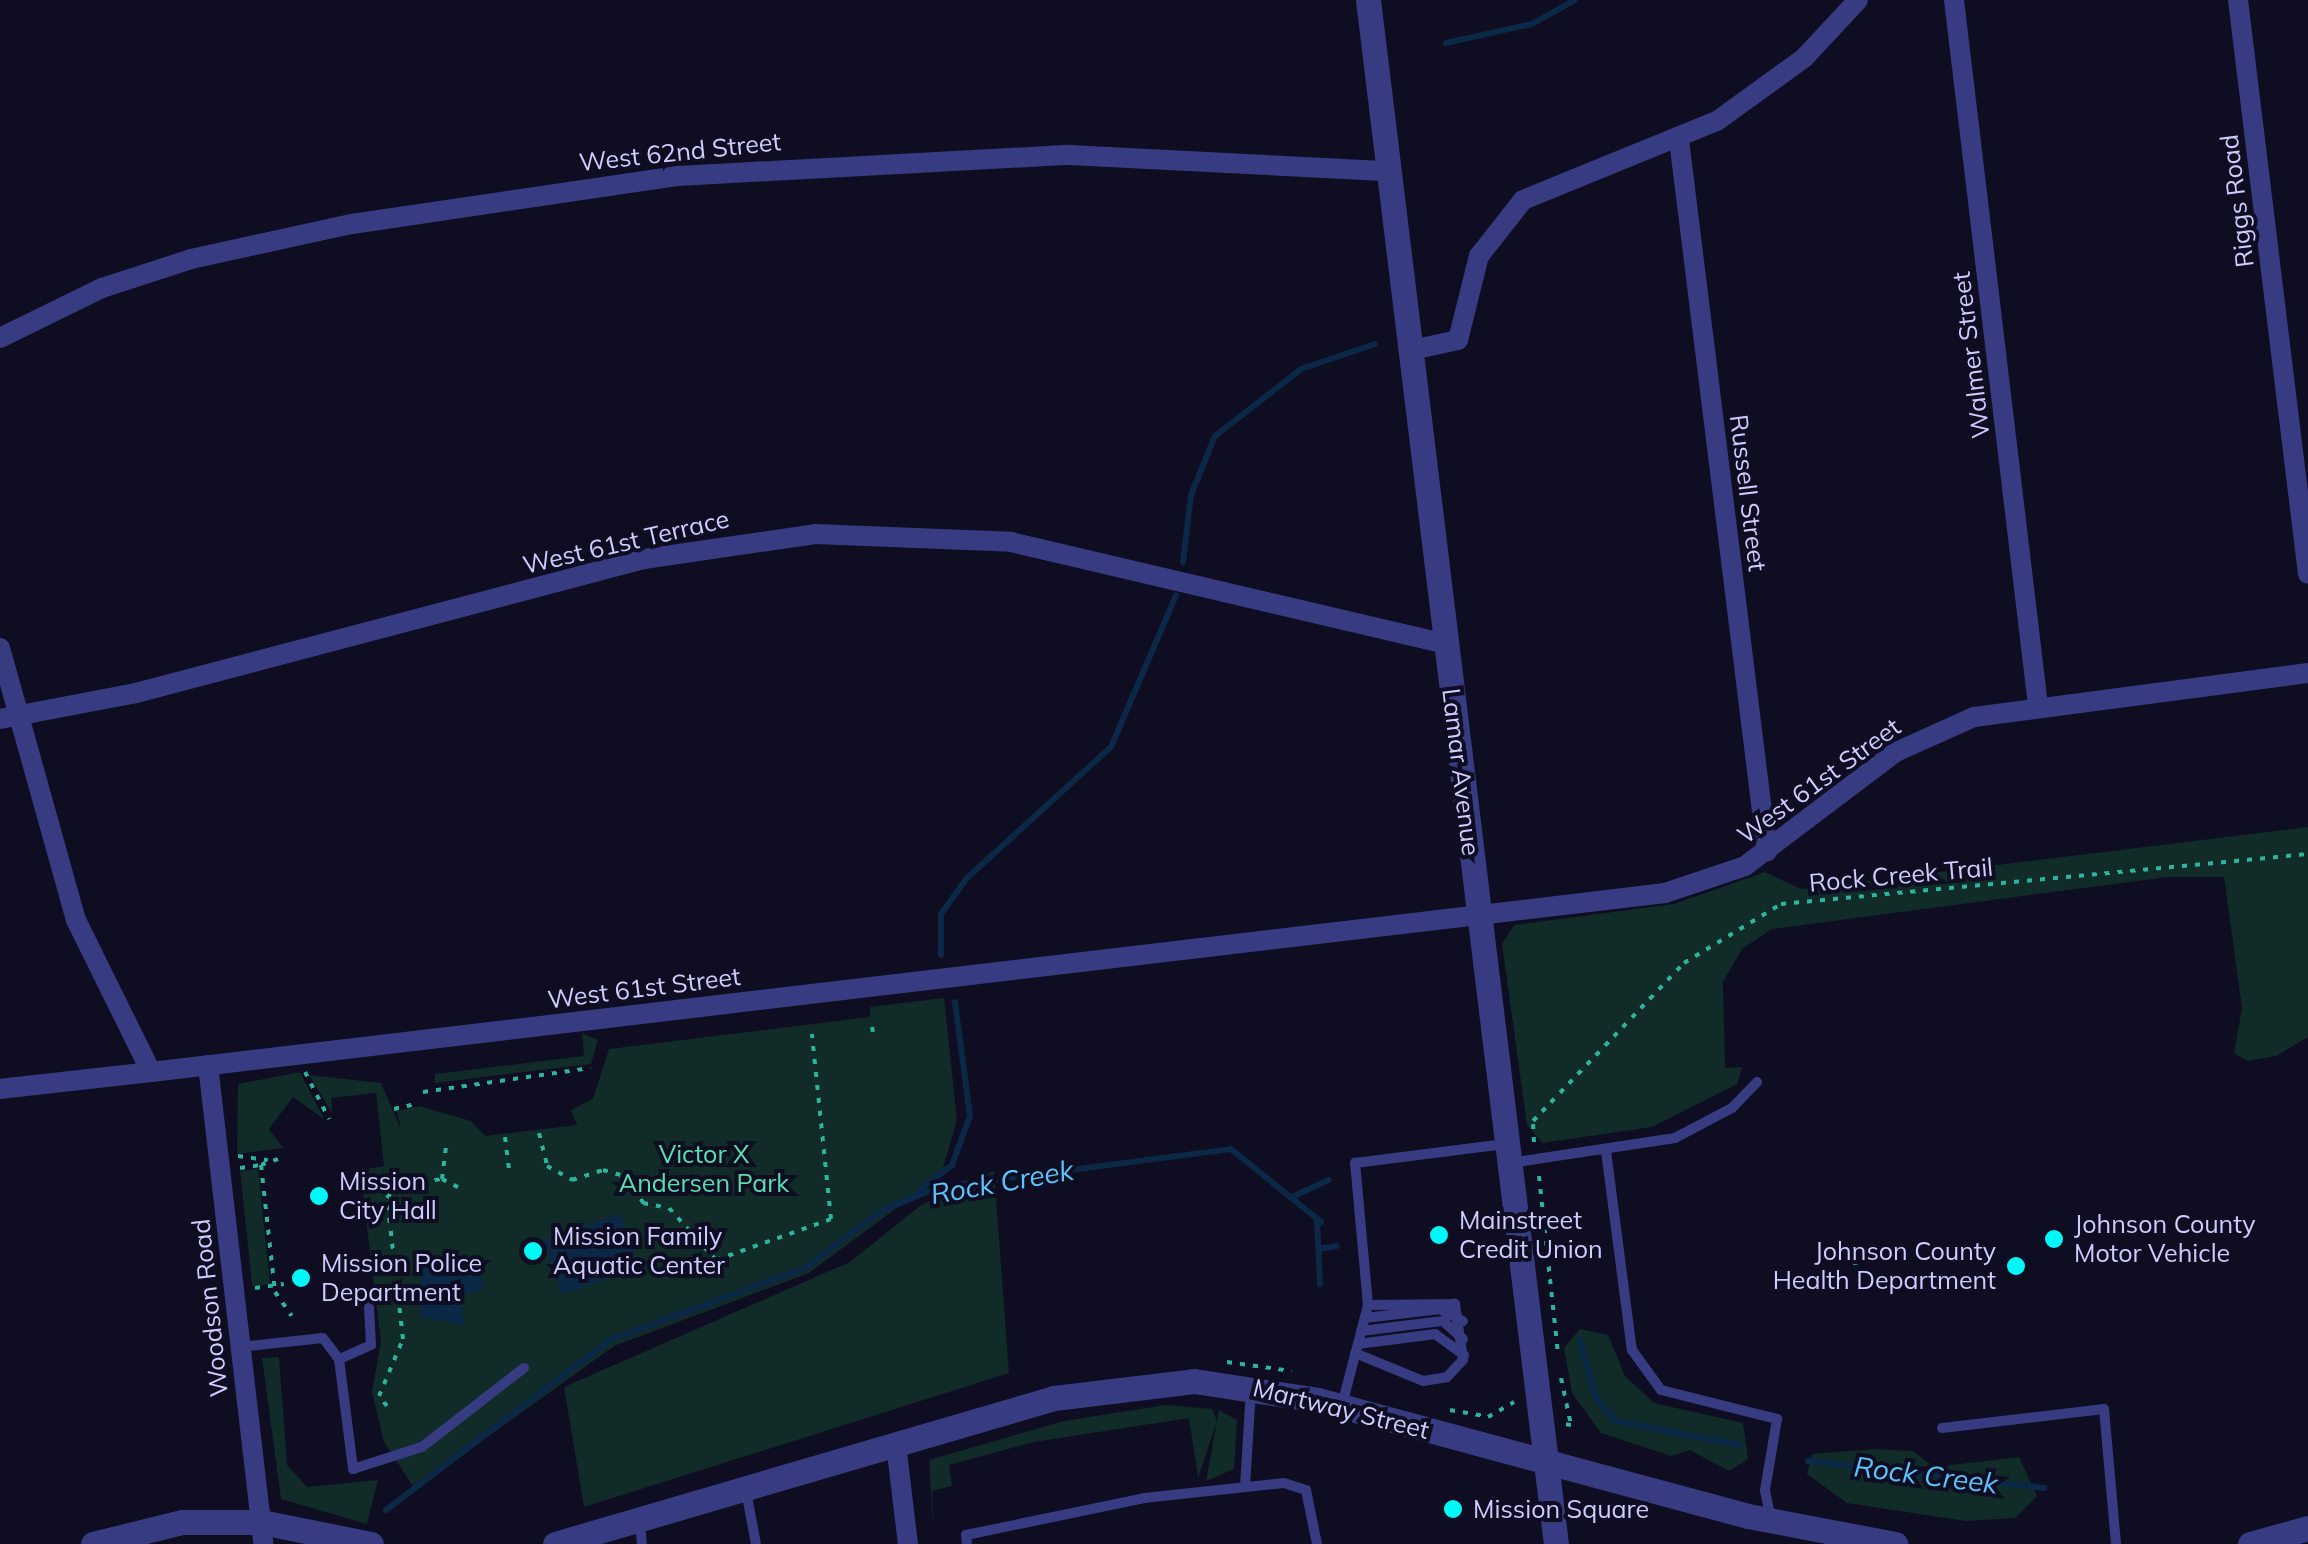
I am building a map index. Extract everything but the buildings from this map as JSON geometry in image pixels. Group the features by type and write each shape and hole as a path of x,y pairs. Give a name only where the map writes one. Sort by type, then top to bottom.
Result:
{"street":[{"name":"Lamar Avenue","path":"1368,0 1556,1544"},
{"path":"1412,350 1458,340 1479,256 1523,200 1679,140 1778,80 1858,0"},
{"name":"Walmer Street","path":"1954,0 2038,705"},
{"name":"Riggs Road","path":"2238,0 2308,574"},
{"name":"Russell Street","path":"1679,140 1767,852"},
{"name":"West 62nd Street","path":"0,338 102,288 191,259 352,224 678,176 1069,154 1388,171"},
{"name":"West 61st Terrace","path":"9,717 644,559 816,534 1028,544 1446,644"},
{"path":"0,648 9,717 76,920 148,1067 0,1089"},
{"name":"West 61st Street","path":"148,1067 208,1065 1686,888 1767,852 1912,742 2038,705 2308,673"},
{"name":"Woodson Road","path":"208,1065 262,1533"},
{"name":"Martway Street","path":"555,1544 641,1532 745,1489 1054,1398 1194,1381 1251,1385 1342,1406 1772,1522 1852,1540 1895,1544"},
{"path":"896,1444 908,1544"},
{"path":"94,1544 182,1522 371,1544"},
{"path":"2250,1544 2308,1528"}],"lane":[{"path":"1342,1406 1366,1312 1355,1163 1606,1151 1698,1129 1757,1082"},
{"path":"1606,1151 1632,1350 1661,1390 1778,1420 1765,1490 1772,1522"},
{"path":"340,1359 371,1345 369,1307"},
{"path":"1356,1348 1437,1382 1465,1350 1464,1322 1440,1309 1366,1312"},
{"path":"1361,1331 1443,1321 1465,1350"},
{"path":"1356,1348 1435,1334 1465,1350"},
{"path":"240,1347 324,1338 340,1359 353,1469 404,1457 524,1368"},
{"path":"1245,1487 1251,1385"},
{"path":"1942,1428 2104,1409 2116,1544"},
{"path":"967,1544 966,1535 1002,1527 1245,1487 1306,1490 1317,1544"},
{"path":"745,1489 756,1544"}],"path":[{"name":"Rock Creek Trail","path":"1533,1133 1533,1121 1684,963 1782,904 2308,854"},
{"path":"538,1133 546,1166 572,1180 603,1170 627,1178 643,1203 669,1208 716,1260 830,1219 812,1034"},
{"path":"304,1068 309,1094 329,1119"},
{"path":"424,1092 590,1068"},
{"path":"394,1109 415,1104"},
{"path":"505,1137 509,1172"},
{"path":"442,1179 446,1145"},
{"path":"235,1157 278,1159"},
{"path":"236,1168 268,1160"},
{"path":"260,1165 275,1285 292,1316"},
{"path":"387,1406 379,1396 403,1339 388,1198 396,1186 442,1179 464,1190"},
{"path":"1540,1189 1566,1425"},
{"path":"1854,1263 1861,1262"},
{"path":"1855,1277 1862,1276"},
{"path":"250,1288 284,1284"},
{"path":"1438,1408 1488,1416 1515,1402"}],"green space":[{"path":"2308,827 2308,1037 2276,1056 2247,1061 2234,1053 2242,1008 2224,877 2168,877 1772,929 1742,949 1723,982 1725,1068 1742,1067 1737,1084 1652,1127 1542,1143 1527,1125 1502,944 1514,925 1674,904 1765,872 1801,889"},
{"name":"Victor X Andersen Park","path":"944,998 957,1120 941,1175 809,1273 614,1346 415,1489 384,1442 372,1392 381,1342 360,1170 384,1166 376,1093 331,1098 332,1113 309,1075 381,1083 401,1129 397,1111 419,1106 471,1121 485,1136 577,1125 571,1110 593,1099 609,1049 870,1017 870,1007"},
{"path":"582,1033 598,1040 591,1064 435,1083 435,1074 584,1056"},
{"path":"300,1072 324,1119 293,1097 269,1129 283,1148 237,1154 238,1084"},
{"path":"258,1169 270,1284 252,1286 240,1171"},
{"path":"994,1171 1009,1373 584,1507 564,1387 850,1262 921,1205"},
{"path":"1580,1329 1608,1335 1625,1376 1654,1403 1743,1423 1748,1459 1729,1471 1690,1450 1671,1456 1601,1433 1572,1393 1564,1348"},
{"path":"279,1357 287,1465 307,1487 378,1480 367,1524 281,1499 262,1358"},
{"path":"1166,1405 1212,1409 1217,1421 1198,1478 1189,1418 1034,1442 949,1465 952,1486 932,1491 934,1544 929,1460 1064,1421"},
{"path":"1219,1410 1237,1420 1234,1469 1206,1481"},
{"path":"1875,1449 1913,1451 1934,1467 2019,1457 2037,1496 2015,1518 1966,1521 1847,1503 1807,1474 1812,1454"}],"water":[{"path":"620,1214 639,1268 562,1294 543,1240"},
{"path":"480,1255 483,1290 461,1295 464,1325 421,1317 421,1267"}],"waterway":[{"path":"1446,43 1532,24 1575,0"},
{"path":"1183,562 1191,495 1215,436 1301,369 1375,344"},
{"path":"941,955 941,914 967,878 1111,747 1176,595"},
{"path":"918,1191 952,1165 970,1116 955,1002"},
{"name":"Rock Creek","path":"386,1510 610,1340 805,1268 881,1211 939,1187 1231,1149 1321,1222"},
{"path":"1294,1196 1329,1180"},
{"path":"1317,1218 1320,1284"},
{"path":"1318,1249 1337,1246"},
{"name":"Rock Creek","path":"1580,1340 1596,1398 1615,1421 1740,1445"},
{"name":"Rock Creek","path":"1808,1461 2044,1488"}],"place":[{"name":"Mission City Hall","path":"319,1196"},
{"name":"Mainstreet Credit Union","path":"1439,1235"},
{"name":"Johnson County Motor Vehicle","path":"2054,1239"},
{"name":"Mission Family Aquatic Center","path":"533,1251"},
{"name":"Johnson County Health Department","path":"2016,1266"},
{"name":"Mission Police Department","path":"301,1278"},
{"name":"Mission Square","path":"1453,1509"}]}
